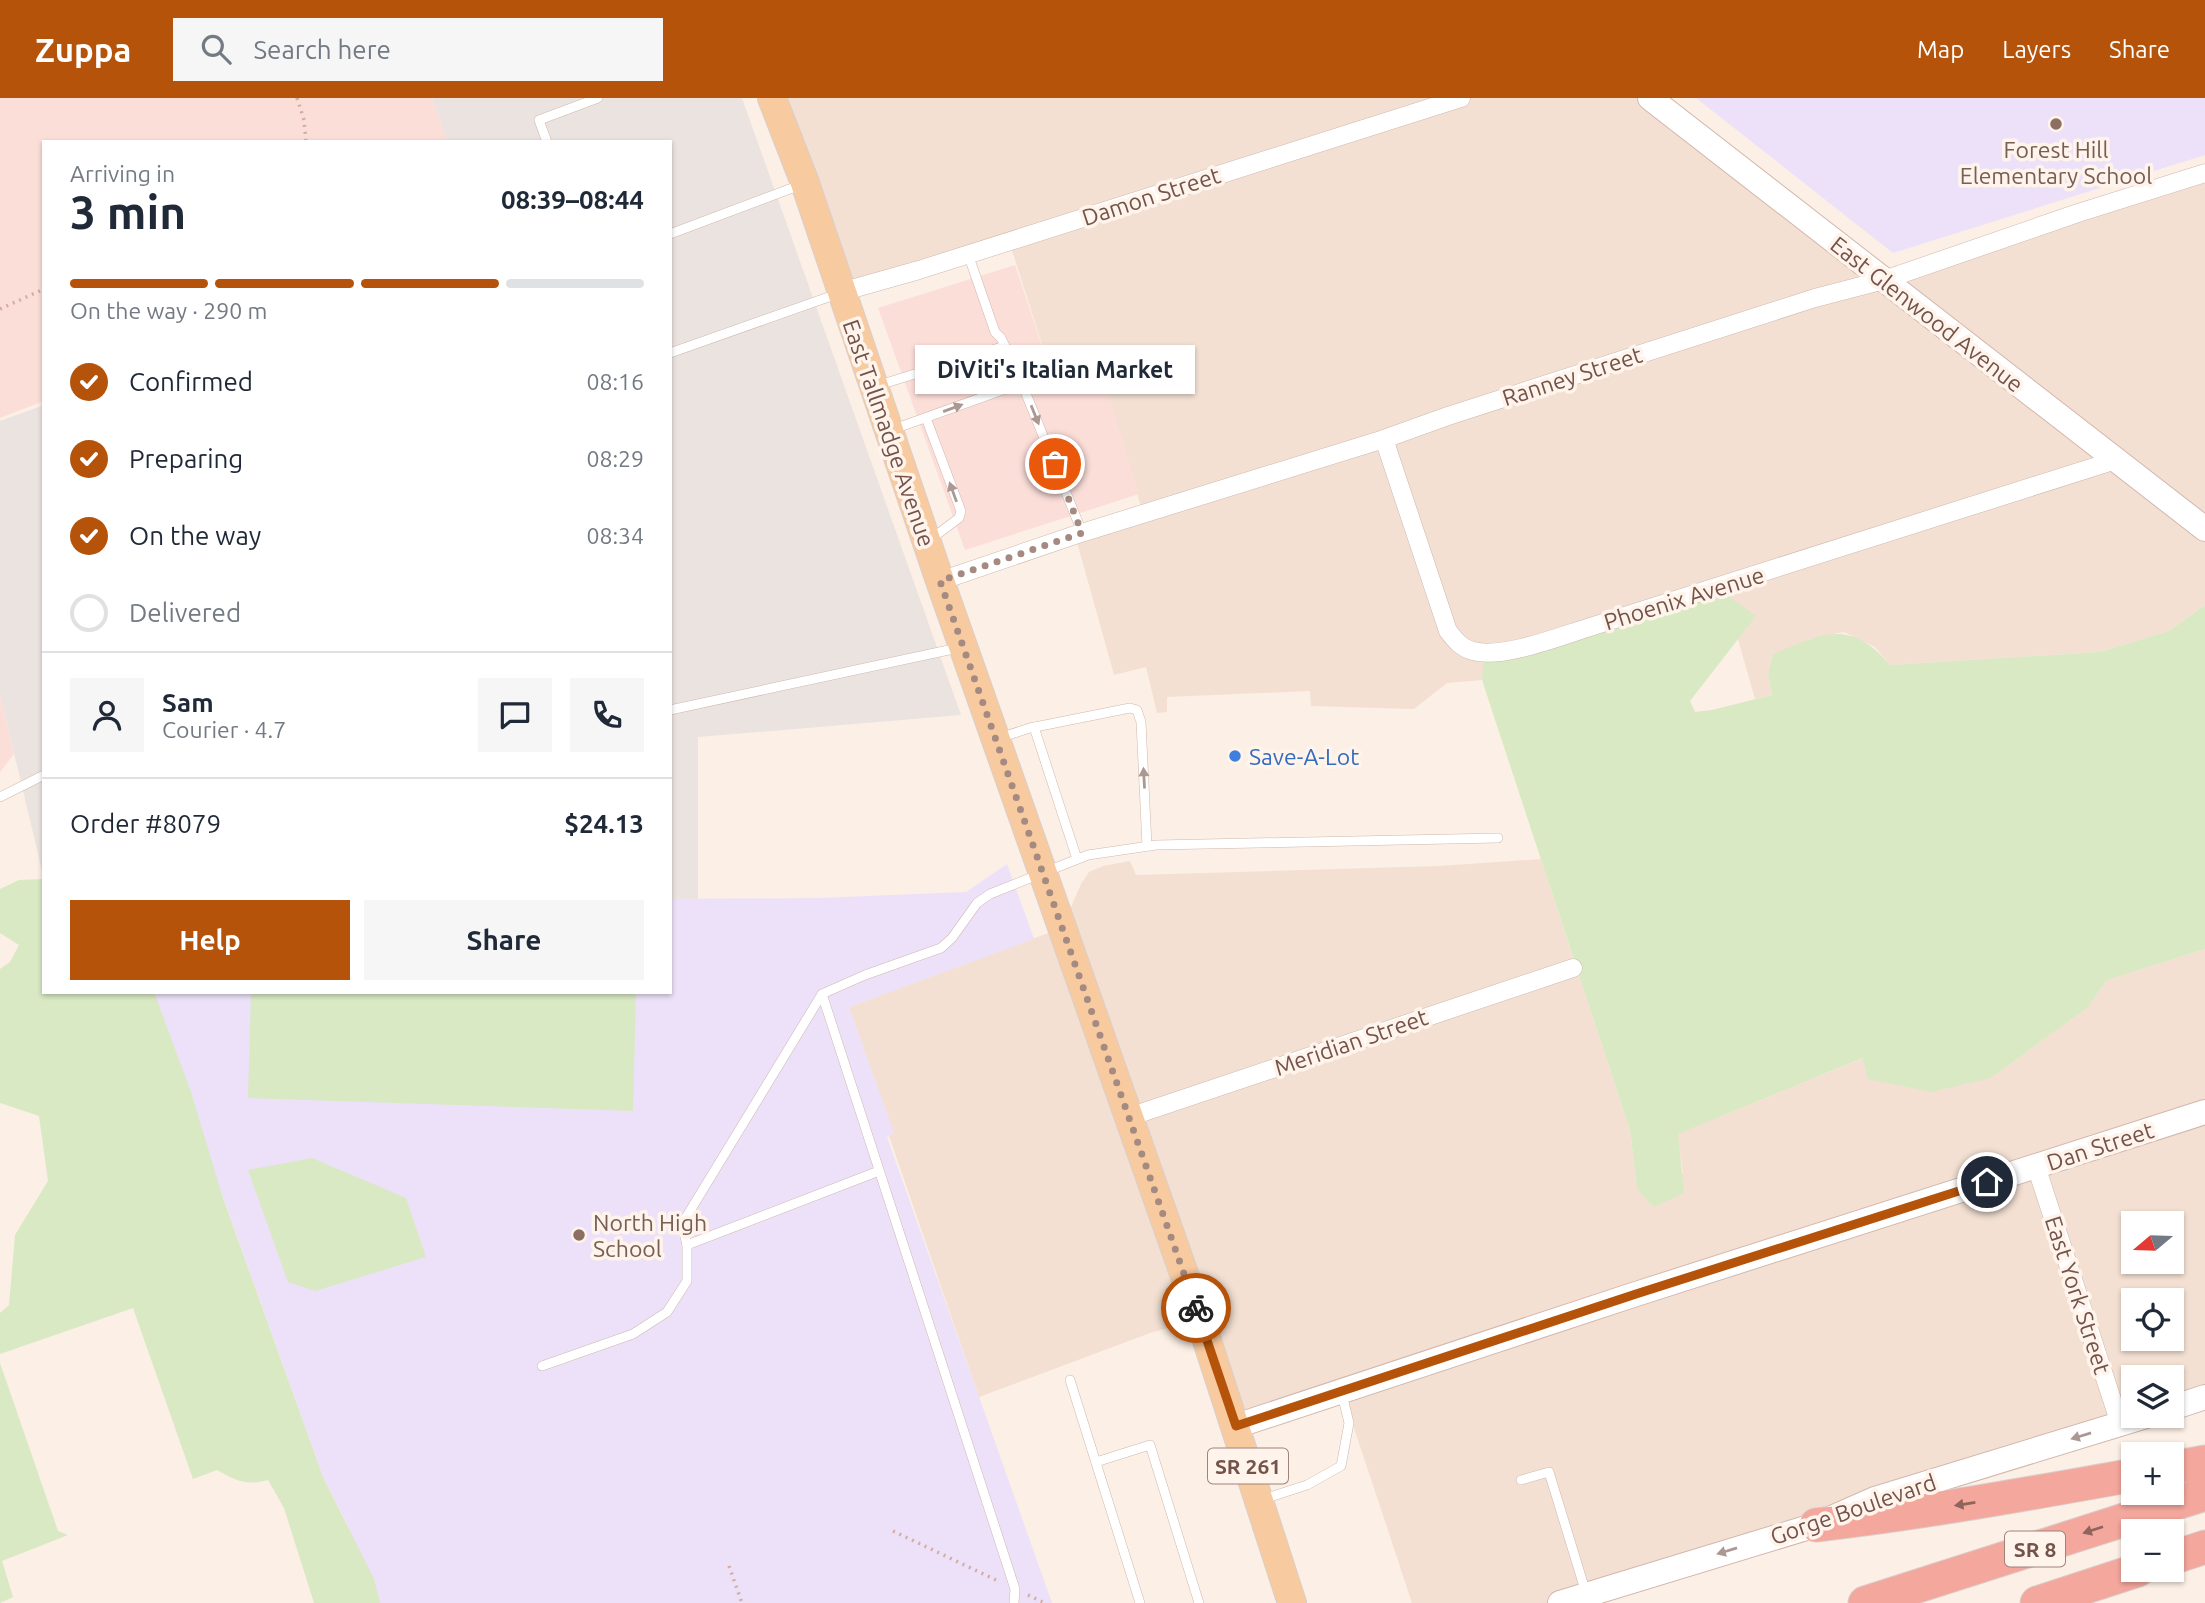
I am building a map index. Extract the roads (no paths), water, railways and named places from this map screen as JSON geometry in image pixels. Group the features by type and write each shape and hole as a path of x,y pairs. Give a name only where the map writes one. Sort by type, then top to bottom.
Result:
{"highway":[{"path":"2184,1466 2205,1462"},
{"path":"1816,1525 2032,1494 2121,1477"},
{"name":"SR 8","path":"1865,1603 2205,1494"},
{"path":"2184,1554 2205,1547"},
{"name":"SR 8","path":"2037,1603 2091,1593 2121,1578"}],"main road":[{"name":"East Tallmadge Avenue","path":"772,98 805,183 940,581 1236,1426 1292,1603"}],"street":[{"name":"Damon Street","path":"841,292 1461,98"},
{"name":"East Glenwood Avenue","path":"1650,98 2205,530"},
{"name":"Ranney Street","path":"940,581 1815,298 1884,281 2078,213 2205,173"},
{"name":"Phoenix Avenue","path":"1384,439 1448,631 1458,644 1474,652 1508,651 1587,628 2116,460"},
{"name":"Meridian Street","path":"1129,1117 1573,968"},
{"name":"Dan Street","path":"1236,1426 1636,1294 2205,1112"},
{"name":"East York Street","path":"2036,1166 2120,1424"},
{"path":"2184,1404 2205,1397"},
{"name":"Gorge Boulevard","path":"1560,1603 1816,1525 1875,1499 2120,1424"}],"lane":[{"path":"546,140 539,120 598,98"},
{"path":"672,233 805,183"},
{"path":"968,254 995,332 1005,346 1022,383 1082,533"},
{"path":"672,352 841,292"},
{"path":"873,387 1005,346"},
{"path":"889,431 1022,383"},
{"path":"926,418 961,511 959,518 927,543"},
{"path":"672,709 964,647"},
{"path":"996,739 1034,727 1130,708 1136,710 1141,722 1147,846"},
{"path":"1034,727 1077,859"},
{"path":"0,797 42,776"},
{"path":"542,1366 633,1334 667,1312 687,1281 687,1245 681,1224 822,994 941,948 977,903 990,894 1088,855 1147,846 1498,838"},
{"path":"822,994 1015,1588 1014,1603"},
{"path":"687,1245 879,1171"},
{"path":"1070,1380 1140,1603"},
{"path":"1259,1500 1307,1485 1341,1466 1349,1423 1341,1392"},
{"path":"1096,1462 1150,1445 1199,1603"},
{"path":"1521,1480 1549,1472 1587,1594"}],"place":[{"name":"Forest Hill Elementary School","path":"2056,124"},
{"name":"DiViti's Italian Market","path":"1055,464"},
{"name":"Save-A-Lot","path":"1235,756"},
{"name":"North High School","path":"579,1235"}]}
